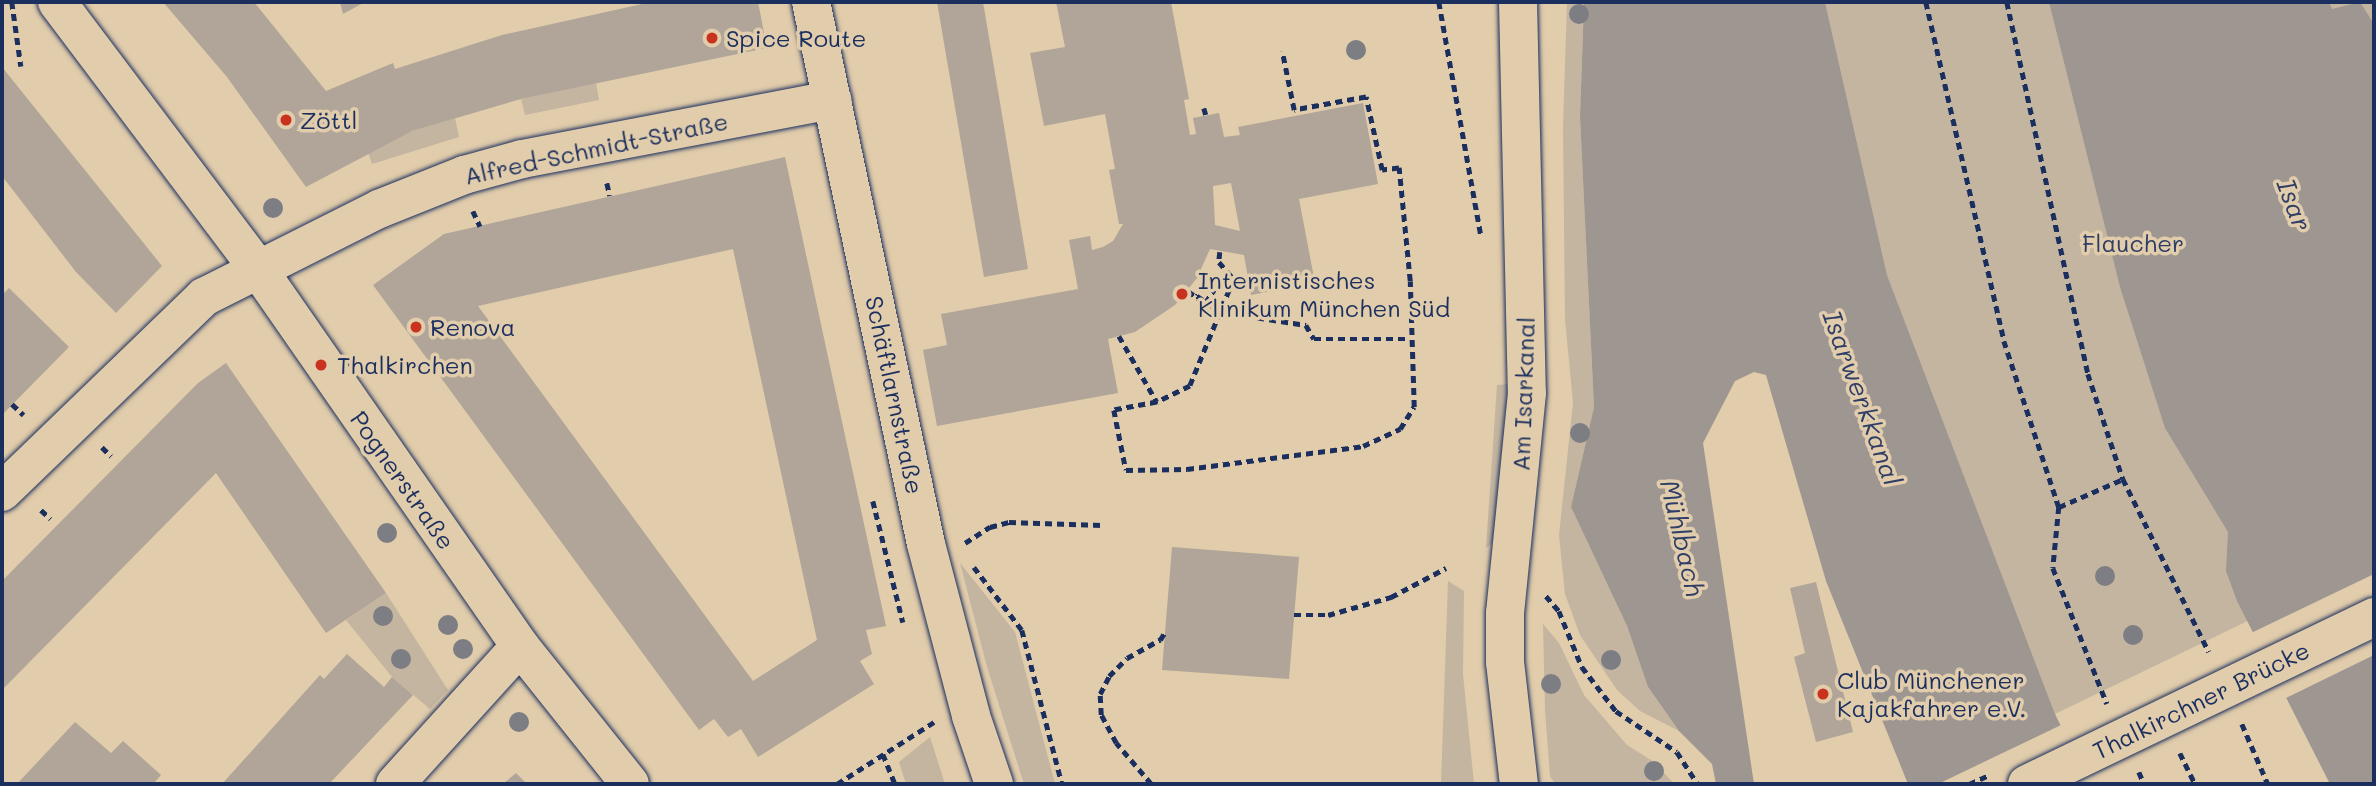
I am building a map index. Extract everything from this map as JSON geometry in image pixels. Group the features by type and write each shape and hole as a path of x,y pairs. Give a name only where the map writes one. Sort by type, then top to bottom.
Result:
{"street":[{"name":"Pognerstraße","path":"57,2 258,269 520,646 631,784"},
{"name":"Schäftlarnstraße","path":"811,2 929,555 971,716 994,784"},
{"name":"Am Isarkanal","path":"1518,2 1527,393 1505,626 1519,784"},
{"name":"Alfred-Schmidt-Straße","path":"2,492 204,297 379,209 493,166 832,100"},
{"name":"Thalkirchner Brücke","path":"2027,784 2374,617"},
{"path":"395,784 520,646"}],"path":[{"path":"12,2 20,66"},
{"path":"1439,2 1483,248"},
{"path":"1926,2 2004,341 2059,507 2053,568 2111,714"},
{"path":"2007,2 2088,374 2123,479 2214,662"},
{"path":"1220,252 1219,262 1234,279 1190,386 1157,402 1114,410 1126,470 1187,470 1363,446 1400,429 1414,407 1399,168 1381,170 1366,97 1294,110 1282,51"},
{"path":"1204,108 1206,115"},
{"path":"1188,291 1205,303 1212,292 1220,281 1211,275 1197,296 1206,302 1214,307 1222,313 1307,325 1314,339 1410,339"},
{"path":"1119,336 1157,402"},
{"path":"2059,507 2123,479"},
{"path":"970,542 990,527 1009,522 1102,525"},
{"path":"929,555 957,545 1022,630 1062,784"},
{"path":"1294,615 1328,615 1391,597 1446,568"},
{"path":"1544,593 1559,611 1582,667 1616,711 1677,752 1698,784"},
{"path":"1151,784 1116,743 1101,715 1100,694 1109,676 1127,658 1160,640 1165,632"},
{"path":"2236,711 2269,784"},
{"path":"837,784 848,783 883,754 934,722"},
{"path":"2174,741 2195,784"},
{"path":"883,754 895,784"},
{"path":"2133,761 2144,784"},
{"path":"1289,784 1303,784"}],"green space":[{"path":"1567,2 1584,2 1580,117 1594,407 1571,507 1627,626 1648,687 1679,731 1640,711 1617,690 1580,635 1565,594 1559,535 1573,403 1565,319 1563,127"},
{"name":"Flaucher","path":"1825,2 2374,2 2374,560 2055,714 1887,275"},
{"path":"596,83 599,100 525,115 521,99"},
{"path":"455,118 459,137 372,164 368,152 412,131"},
{"path":"1510,384 1498,539 1486,548 1497,385"},
{"path":"960,563 1015,632 1055,784 1024,784 987,667"},
{"path":"1448,581 1464,591 1463,674 1474,784 1441,784"},
{"path":"386,593 448,690 430,709 392,677 346,620"},
{"path":"1543,624 1559,643 1584,695 1627,745 1654,762 1674,784 1555,784 1550,776 1545,710"},
{"path":"930,737 945,784 906,784 899,762"}],"water":[{"path":"1584,2 1825,2 1887,275 2055,714 2089,784 1908,784 1826,581 1766,375 1754,372 1735,381 1703,443 1754,784 1716,784 1712,764 1679,731 1648,687 1627,626 1571,507 1594,407 1580,117"},
{"name":"Isar","path":"2049,2 2329,2 2332,9 2360,2 2374,24 2374,784 2330,784 2237,601 2226,571 2228,532 2165,428 2120,287"}],"pier":[{"path":"2374,574 2374,655 2282,700 2249,634"},
{"path":"2063,724 2092,784 1938,784"}],"building":[{"path":"163,2 254,2 326,91 393,63 395,69 502,35 651,2 758,2 767,48 521,99 412,131 306,187 227,77"},
{"path":"340,2 365,2 343,14"},
{"path":"937,2 983,2 1028,269 984,277"},
{"path":"1056,2 1171,2 1189,99 1184,100 1190,135 1196,134 1193,118 1219,113 1224,137 1240,135 1238,127 1363,103 1378,184 1299,199 1315,283 1251,295 1244,255 1210,249 1197,278 1175,305 1135,332 1108,339 1118,393 937,426 923,350 947,345 941,314 1078,289 1069,240 1090,236 1092,250 1103,247 1113,241 1123,224 1119,224 1109,170 1115,169 1105,114 1044,126 1030,53 1065,47","holes":["1231,183 1240,231 1215,225 1213,186"]},
{"path":"2,67 162,266 116,313 76,272 2,176"},
{"path":"785,157 886,626 866,630 872,654 860,661 874,684 758,757 741,729 728,737 714,719 699,730 373,285 444,234","holes":["733,249 817,640 753,681 478,306"]},
{"path":"9,288 69,347 2,415 2,295"},
{"path":"226,363 386,593 326,633 216,473 2,690 2,581 198,383"},
{"path":"1172,547 1299,557 1289,679 1162,670"},
{"name":"Club Münchener Kajakfahrer e.V.","path":"1816,582 1853,732 1816,742 1794,657 1805,653 1790,588"},
{"path":"347,654 384,687 392,677 413,695 329,784 222,784 320,675 324,679"},
{"path":"75,722 111,753 123,741 161,775 153,784 17,784"},
{"path":"516,773 527,784 503,784"}],"place":[{"name":"Spice Route","path":"712,38"},
{"name":"Zöttl","path":"286,120"},
{"name":"Internistisches Klinikum München Süd","path":"1182,294"},
{"name":"Renova","path":"416,327"},
{"name":"Thalkirchen","path":"321,365"},
{"name":"Club Münchener Kajakfahrer e.V.","path":"1823,694"}],"water label":[{"name":"Isarwerkkanal","path":"1862,398"},
{"name":"Mühlbach","path":"1682,538"}]}
